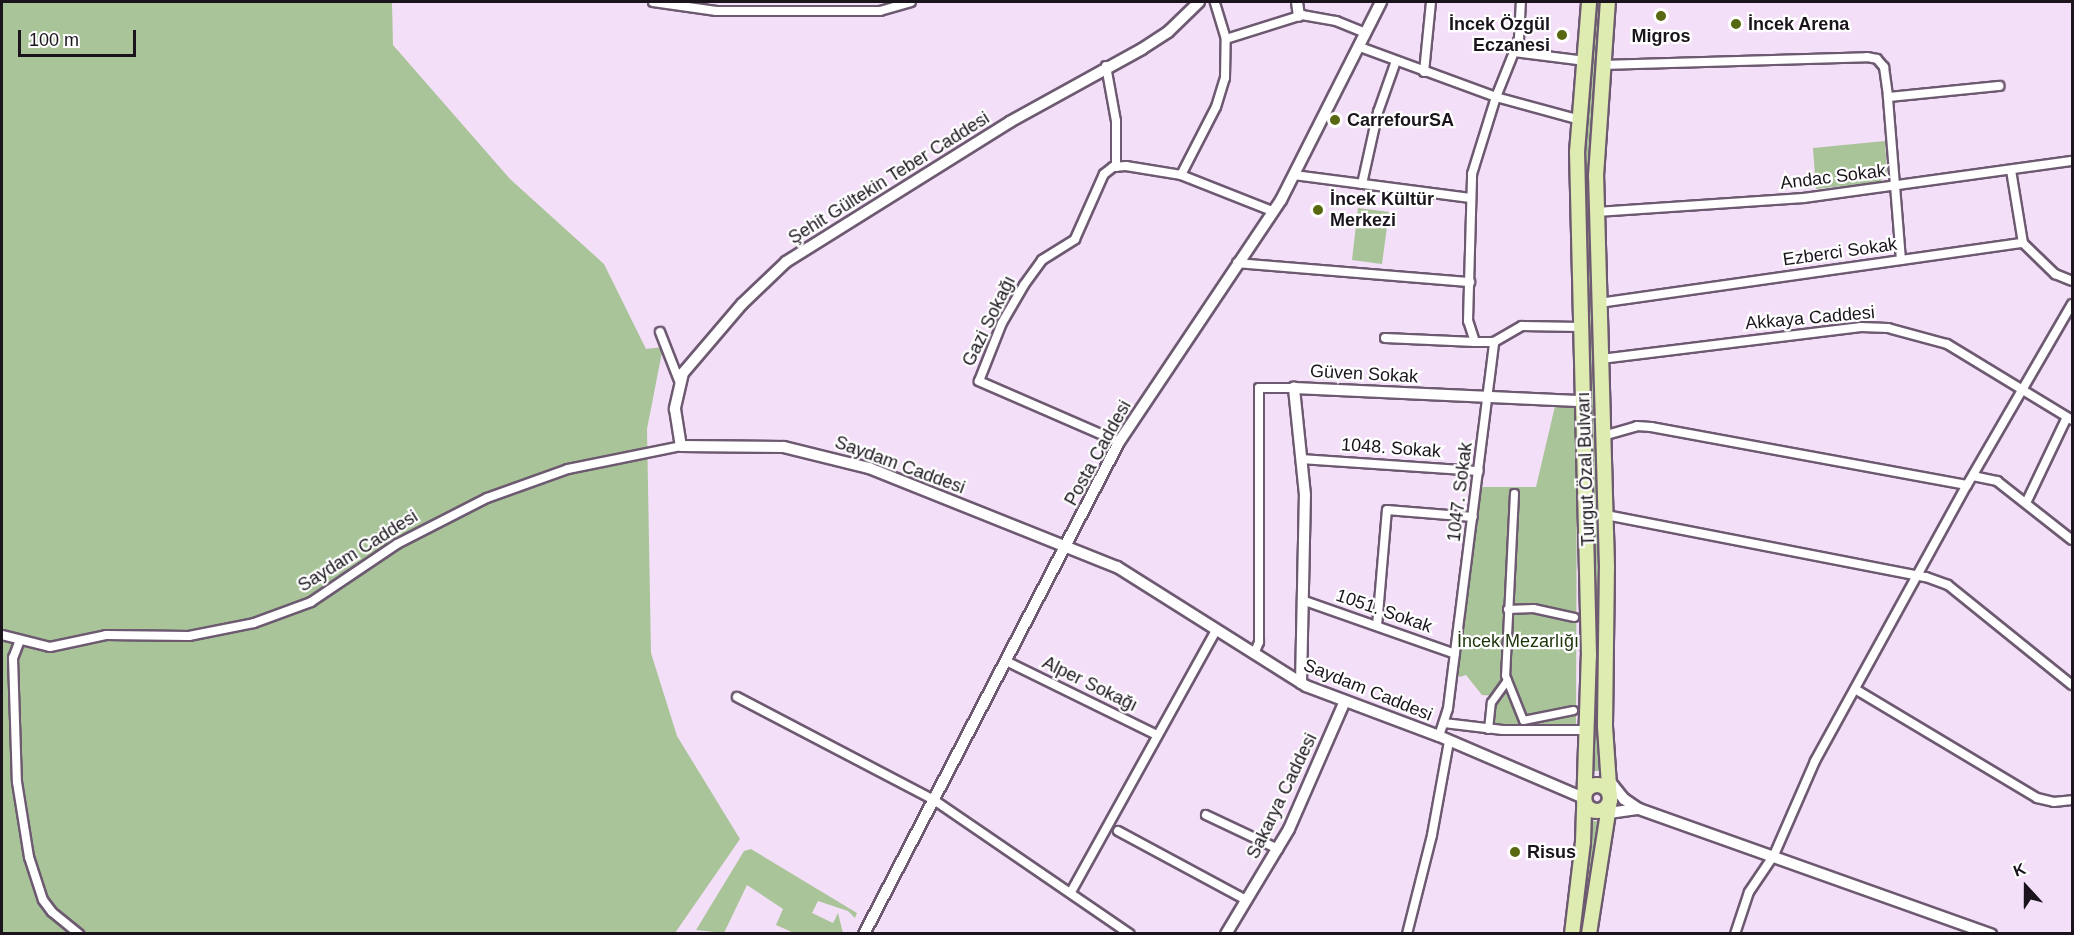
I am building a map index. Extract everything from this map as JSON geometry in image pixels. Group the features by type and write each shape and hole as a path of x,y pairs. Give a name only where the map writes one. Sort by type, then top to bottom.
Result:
{"main road":[{"name":"Turgut Özal Bulvarı","path":"1572,933 1581,870 1587,730 1589,614 1577,152 1589,2"},
{"name":"Turgut Özal Bulvarı","path":"1589,933 1610,806 1611,783 1605,726 1606,515 1597,212 1602,65 1608,2"},
{"path":"1584,798 1590,787 1598,785 1609,791 1610,806"}],"street":[{"path":"653,2 716,11 778,5 822,5 880,11 910,2"},
{"name":"Şehit Gültekin Teber Caddesi","path":"681,446 675,409 680,383 690,361 742,304 804,248 1106,66 1168,32 1200,2"},
{"path":"1181,175 1222,90 1227,62 1226,39 1215,2"},
{"path":"1296,2 1299,16"},
{"name":"Posta Caddesi","path":"868,932 1119,442 1294,176 1381,2"},
{"path":"1424,72 1431,2"},
{"path":"1475,342 1468,321 1472,174 1496,97 1519,38 1521,2"},
{"path":"1226,39 1299,16 1336,21 1366,33"},
{"path":"1360,47 1496,97 1580,120"},
{"path":"1514,52 1586,61"},
{"path":"1602,65 1867,57 1877,59 1884,67 1888,97 1901,260"},
{"path":"1362,184 1378,112 1396,61"},
{"path":"1106,66 1116,122 1116,167 1181,175 1272,211"},
{"path":"1888,97 1999,86"},
{"name":"Andac Sokak","path":"1597,212 1804,198 2073,161"},
{"name":"Gazi Sokağı","path":"1116,167 1099,181 1072,243 1042,260 1031,275 1002,323 979,381 1119,442"},
{"path":"2011,170 2023,243 2055,274 2073,281"},
{"path":"1294,176 1471,198"},
{"name":"Ezberci Sokak","path":"1599,303 2023,243"},
{"path":"1237,263 1470,282"},
{"path":"1735,933 1749,892 1774,855 1815,761 1967,485 2073,304"},
{"path":"1385,338 1494,342 1522,326 1581,327"},
{"name":"Akkaya Caddesi","path":"1601,359 1861,327 1888,328 1947,344 2070,418"},
{"path":"660,332 680,383"},
{"name":"1047. Sokak","path":"1407,933 1432,835 1444,723 1489,398 1494,342"},
{"path":"1254,654 1259,642 1259,388 1294,388"},
{"name":"Güven Sokak","path":"1301,683 1305,495 1294,388 1584,401"},
{"path":"2026,503 2070,418"},
{"path":"1603,436 1637,426 1651,427 1967,485"},
{"name":"Saydam Caddesi","path":"2,635 50,647 106,635 189,636 272,618 311,602 397,544 478,502 568,469 681,446 739,444 819,453 869,468 1118,567 1301,683 1444,738 1584,798"},
{"name":"1048. Sokak","path":"1301,459 1479,471"},
{"path":"1973,476 1997,481 2073,540"},
{"path":"1515,493 1503,665 1507,680 1523,720 1573,710"},
{"path":"1377,626 1387,510 1473,517"},
{"path":"1606,515 1919,575 1948,585 2073,685"},
{"name":"1051. Sokak","path":"1302,600 1455,654"},
{"path":"1507,609 1533,608 1574,617"},
{"path":"1071,892 1215,630"},
{"path":"20,640 13,658 17,783 29,857 43,900 52,912 79,933"},
{"name":"Alper Sokağı","path":"1008,662 1157,735"},
{"path":"1488,729 1491,702 1507,680"},
{"path":"1855,689 2037,798 2054,802 2073,800"},
{"path":"737,697 934,800 1130,933"},
{"name":"Sakarya Caddesi","path":"1226,933 1278,849 1345,701"},
{"name":"Saydam Caddesi","path":"1444,723 1488,729 1587,730"},
{"path":"1611,783 1624,799 1639,809"},
{"path":"1610,806 1639,809 1774,855 1985,933"},
{"path":"1206,815 1278,849"},
{"path":"1118,831 1246,900"}],"green space":[{"path":"2,2 392,2 393,45 510,179 604,264 646,349 663,347 647,429 651,653 677,736 740,839 675,933 2,934"},
{"path":"1595,2 1601,2 1588,175 1601,578 1603,771 1590,771 1595,718 1597,605 1583,156"},
{"path":"1885,141 1887,173 1880,182 1816,189 1813,148"},
{"path":"1358,208 1389,212 1382,264 1352,260"},
{"name":"İncek Mezarlığı","path":"1577,404 1576,726 1492,725 1497,696 1482,695 1466,675 1460,677 1455,672 1481,487 1536,487 1555,406"},
{"path":"1588,820 1601,822 1583,933 1578,934 1589,854"},
{"path":"751,849 857,913 855,918 848,911 818,901 812,913 833,923 838,913 843,933 794,933 776,925 783,909 747,885 724,933 696,930 744,851"}],"place":[{"name":"Migros","path":"1661,16"},
{"name":"İncek Arena","path":"1736,24"},
{"name":"İncek Özgül Eczanesi","path":"1562,35"},
{"name":"CarrefourSA","path":"1335,120"},
{"name":"İncek Kültür Merkezi","path":"1318,210"},
{"name":"Risus","path":"1515,852"}]}
